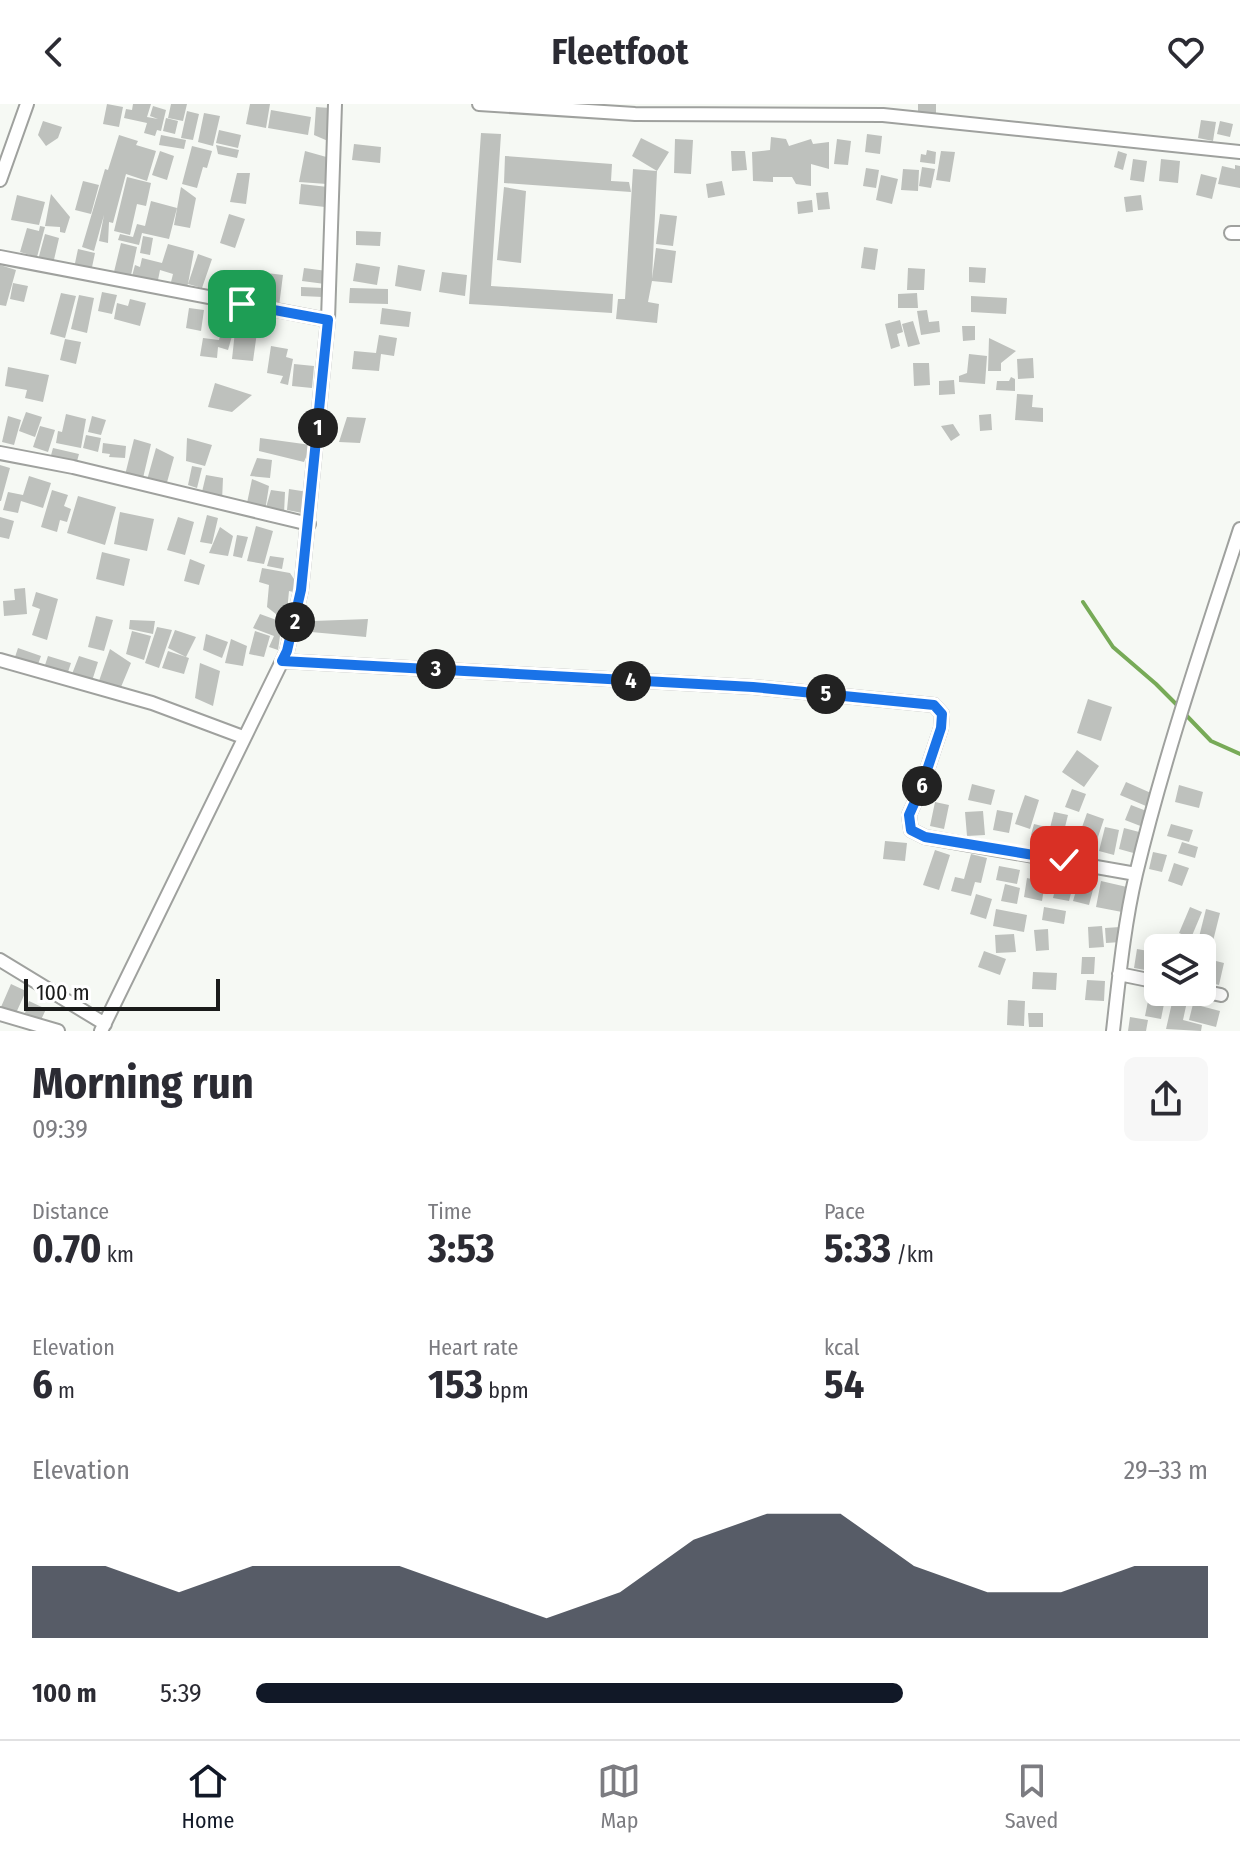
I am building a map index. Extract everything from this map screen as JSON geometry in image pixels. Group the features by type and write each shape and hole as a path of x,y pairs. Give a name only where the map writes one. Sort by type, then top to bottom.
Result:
{"street":[{"path":"0,180 27,104"},
{"path":"0,960 103,1027 282,661 301,590 309,524 328,320 335,104"},
{"path":"479,104 635,114 776,110 883,115 1240,152"},
{"path":"0,257 328,320"},
{"path":"0,453 73,467 309,524"},
{"path":"1113,1031 1136,874 1172,743 1240,529"},
{"path":"0,660 152,703 243,737"},
{"path":"282,661 753,687 934,705 942,714 941,728 909,815 911,830 925,837 1136,874"},
{"path":"1119,974 1144,979"},
{"path":"1216,994 1221,995"},
{"path":"0,1014 58,1031"}],"building":[{"path":"107,104 123,107 119,127 103,124"},
{"path":"133,104 151,104 147,117 158,119 150,116 153,106 166,110 161,131 157,130 155,136 144,133 147,123 124,118 126,109 132,110"},
{"path":"171,104 187,104 183,121 168,118"},
{"path":"250,104 270,104 266,128 246,124"},
{"path":"918,104 936,104 936,116 918,116"},
{"path":"316,107 330,108 328,141 314,135"},
{"path":"271,110 311,117 308,135 268,128"},
{"path":"187,111 199,114 193,140 181,138"},
{"path":"204,113 220,116 213,146 198,142"},
{"path":"166,118 178,121 175,134 163,131"},
{"path":"1201,120 1216,122 1213,141 1198,138"},
{"path":"43,121 62,127 58,138 46,146 38,135"},
{"path":"1220,121 1233,124 1230,137 1217,134"},
{"path":"219,130 241,135 238,148 216,143"},
{"path":"481,133 501,134 491,286 613,294 612,313 469,304"},
{"path":"867,134 882,136 880,154 865,152"},
{"path":"119,135 138,141 136,145 156,151 147,181 126,174 113,223 109,222 108,243 99,241 104,215 94,251 82,247 105,169 108,170"},
{"path":"161,135 186,140 184,149 159,145"},
{"path":"771,137 786,139 789,146 811,139 813,144 829,142 829,169 811,164 811,186 796,184 792,177 773,177 773,182 753,181 752,152 770,150"},
{"path":"641,138 669,152 657,171 632,156"},
{"path":"675,139 693,140 691,174 674,173"},
{"path":"837,139 851,141 848,165 834,164"},
{"path":"354,144 381,147 380,163 352,160"},
{"path":"216,145 239,150 237,158 218,154"},
{"path":"192,146 212,151 197,188 182,184"},
{"path":"927,150 936,152 935,164 920,162 921,154 926,155"},
{"path":"160,151 174,156 167,180 152,175"},
{"path":"305,151 330,158 327,184 299,182"},
{"path":"731,151 745,151 747,170 732,171"},
{"path":"941,151 955,152 950,182 936,180"},
{"path":"1118,151 1127,154 1123,170 1114,167"},
{"path":"505,156 612,164 611,181 629,182 631,192 504,183"},
{"path":"1133,159 1147,161 1144,182 1130,180"},
{"path":"1161,159 1180,161 1178,183 1159,181"},
{"path":"1235,165 1240,166 1240,188 1218,184 1222,166 1235,169"},
{"path":"922,167 935,169 931,188 919,186"},
{"path":"866,168 879,170 876,188 863,186"},
{"path":"633,169 657,171 652,279 656,248 676,251 672,283 652,281 648,302 659,304 657,323 616,319 618,299 625,299"},
{"path":"903,169 919,170 918,191 901,190"},
{"path":"237,173 250,173 246,204 230,202"},
{"path":"1201,174 1217,178 1212,199 1196,195"},
{"path":"881,175 898,179 892,204 876,200"},
{"path":"127,177 151,183 146,206 137,204 130,235 114,231"},
{"path":"83,181 99,185 91,214 75,210"},
{"path":"722,181 725,195 708,198 706,184"},
{"path":"301,184 328,187 325,207 299,204"},
{"path":"181,187 196,198 190,228 174,225"},
{"path":"504,187 526,191 521,263 497,260"},
{"path":"828,192 830,209 818,210 816,193"},
{"path":"51,194 70,217 65,233 60,232 60,227 45,226"},
{"path":"17,195 45,202 39,225 11,220"},
{"path":"1141,195 1143,210 1126,212 1124,197"},
{"path":"812,200 813,212 798,214 797,202"},
{"path":"151,201 177,208 169,239 142,233 139,245 118,240 120,234 133,237 137,224 145,226"},
{"path":"229,214 245,219 235,248 220,243"},
{"path":"660,214 677,216 673,246 656,244"},
{"path":"40,226 45,227 37,257 20,252 27,228 39,231"},
{"path":"356,231 381,232 380,246 356,245"},
{"path":"45,234 59,238 53,264 38,260"},
{"path":"143,236 153,238 150,255 140,253"},
{"path":"121,243 137,247 130,280 113,276"},
{"path":"168,244 194,251 184,290 170,286 173,274 160,270 157,285 131,280 135,265 140,267 142,258 162,263"},
{"path":"864,247 878,249 875,270 861,268"},
{"path":"78,249 95,253 91,272 74,268"},
{"path":"198,254 212,259 202,288 188,284"},
{"path":"356,263 380,267 377,285 353,281"},
{"path":"0,265 16,270 6,306 0,305"},
{"path":"398,265 425,270 421,291 395,286"},
{"path":"969,267 986,268 985,283 969,282"},
{"path":"304,268 327,271 325,284 302,281"},
{"path":"908,268 925,269 924,290 907,290"},
{"path":"442,272 467,275 465,296 439,292"},
{"path":"232,273 245,276 240,298 226,294"},
{"path":"267,273 283,275 279,306 263,303"},
{"path":"13,283 28,286 24,302 10,299"},
{"path":"301,287 323,288 323,297 301,296"},
{"path":"350,288 388,289 388,304 349,303"},
{"path":"102,292 117,295 112,314 98,311"},
{"path":"61,293 76,296 65,338 50,334"},
{"path":"917,293 918,308 898,308 898,294"},
{"path":"79,295 94,298 87,333 71,329"},
{"path":"971,296 1007,298 1006,314 971,312"},
{"path":"130,299 146,303 140,326 114,319 117,303 128,306"},
{"path":"189,308 204,310 201,331 186,328"},
{"path":"382,308 411,312 409,327 380,324"},
{"path":"927,310 929,322 939,321 940,332 921,335 917,311"},
{"path":"225,319 258,325 253,361 232,359 236,322 228,350 218,347 217,358 200,356 203,338 219,340"},
{"path":"900,320 903,332 897,334 900,346 891,349 885,324"},
{"path":"913,321 920,344 908,347 902,324"},
{"path":"962,326 975,326 975,340 963,341"},
{"path":"379,335 397,338 394,356 381,354 379,371 352,369 354,351 376,353"},
{"path":"989,338 1016,351 1001,363 1001,371 988,371"},
{"path":"65,339 81,342 76,364 60,360"},
{"path":"271,346 288,349 286,357 293,359 288,385 280,383 283,376 267,373"},
{"path":"969,354 987,356 985,384 959,382 959,376 967,373"},
{"path":"1033,358 1034,378 1018,379 1017,359"},
{"path":"913,363 929,363 930,385 914,386"},
{"path":"294,364 314,366 312,388 292,386"},
{"path":"8,367 49,375 43,402 25,398 27,390 5,386"},
{"path":"1011,377 1015,379 1015,391 996,390 997,381 1009,381"},
{"path":"954,380 955,394 939,395 939,381"},
{"path":"215,383 252,395 232,412 208,407"},
{"path":"1017,394 1033,395 1032,407 1043,408 1043,422 1015,420"},
{"path":"26,412 42,417 35,437 19,431"},
{"path":"66,414 86,419 81,448 56,443"},
{"path":"991,414 992,430 980,431 979,415"},
{"path":"8,416 21,420 14,445 2,442"},
{"path":"92,416 106,420 101,435 88,432"},
{"path":"347,417 366,418 360,443 339,442"},
{"path":"953,424 960,435 951,441 941,426"},
{"path":"40,426 55,430 48,452 33,447"},
{"path":"86,435 101,438 98,452 83,448"},
{"path":"187,438 212,445 205,466 186,461"},
{"path":"260,438 311,445 304,462 259,451"},
{"path":"134,439 151,444 143,478 125,475"},
{"path":"103,443 126,446 125,458 109,457 110,454 102,453"},
{"path":"53,448 79,454 76,465 50,459"},
{"path":"156,448 174,457 166,486 147,480"},
{"path":"257,458 272,460 270,478 250,476"},
{"path":"0,465 10,468 1,501 0,501"},
{"path":"192,466 202,468 197,488 188,485"},
{"path":"206,475 223,478 222,501 201,496"},
{"path":"29,476 51,483 43,508 21,501 18,513 3,510 8,492 23,495"},
{"path":"252,479 269,486 265,511 247,503"},
{"path":"289,489 308,492 307,514 287,510"},
{"path":"52,490 68,495 64,506 71,509 67,522 60,520 57,532 41,527"},
{"path":"271,490 285,492 284,514 265,511"},
{"path":"78,496 116,507 105,545 67,533"},
{"path":"120,512 154,519 147,551 114,544"},
{"path":"207,515 218,518 212,544 200,542"},
{"path":"0,517 14,521 9,539 0,537"},
{"path":"178,517 194,522 185,555 167,550"},
{"path":"256,526 273,531 264,564 247,561"},
{"path":"220,527 233,536 228,556 209,553"},
{"path":"237,535 248,537 242,558 233,556"},
{"path":"102,552 130,559 124,586 96,579"},
{"path":"270,556 284,558 282,569 267,566"},
{"path":"190,559 205,565 199,585 184,581"},
{"path":"262,568 290,573 299,585 298,593 289,591 286,622 267,607 269,585 259,582"},
{"path":"25,588 27,614 4,616 3,601 15,600 14,589"},
{"path":"36,592 58,599 47,640 32,635 40,609 32,606"},
{"path":"260,614 282,622 278,650 269,647 274,636 253,628"},
{"path":"96,616 113,620 104,651 88,647"},
{"path":"368,619 366,637 311,632 313,621"},
{"path":"130,620 155,621 153,634 129,629"},
{"path":"157,627 172,630 159,668 145,663"},
{"path":"175,630 196,637 186,657 168,648"},
{"path":"132,631 151,636 144,660 126,654"},
{"path":"255,631 270,636 264,657 249,654"},
{"path":"206,634 228,642 222,658 203,650"},
{"path":"231,639 247,646 243,666 225,663"},
{"path":"18,648 41,656 37,667 14,660"},
{"path":"110,649 131,663 121,687 99,681"},
{"path":"168,651 189,658 184,674 162,668"},
{"path":"48,656 71,663 68,672 45,665"},
{"path":"79,656 98,662 92,681 72,674"},
{"path":"200,663 220,671 213,706 195,698"},
{"path":"1088,699 1112,707 1101,741 1077,733"},
{"path":"1077,750 1099,766 1084,787 1062,772"},
{"path":"1126,782 1151,793 1146,806 1120,795"},
{"path":"972,784 995,790 991,805 968,800"},
{"path":"1179,785 1203,792 1199,808 1175,802"},
{"path":"1072,789 1086,794 1079,812 1065,807"},
{"path":"1025,795 1039,800 1030,829 1015,824"},
{"path":"935,802 949,805 944,829 930,826"},
{"path":"1131,805 1149,812 1143,827 1125,820"},
{"path":"997,810 1013,813 1009,833 993,830"},
{"path":"983,811 985,835 967,836 965,812"},
{"path":"1054,812 1068,815 1061,843 1031,835 1034,824 1050,828"},
{"path":"1087,813 1104,819 1091,858 1062,849 1069,826 1081,830"},
{"path":"1171,824 1193,830 1189,842 1167,836"},
{"path":"1105,827 1119,830 1114,855 1099,851"},
{"path":"1124,828 1143,833 1137,854 1119,849"},
{"path":"885,841 907,843 905,861 883,859"},
{"path":"1182,842 1198,847 1195,858 1178,853"},
{"path":"935,850 950,855 939,890 923,885"},
{"path":"1153,852 1167,855 1162,872 1149,869"},
{"path":"971,854 987,858 981,883 975,882 971,896 951,891 955,877 964,879"},
{"path":"1174,863 1189,868 1182,886 1168,881"},
{"path":"999,866 1020,870 1017,884 996,880"},
{"path":"1059,874 1075,878 1069,901 1053,898"},
{"path":"1081,874 1096,878 1089,905 1073,901"},
{"path":"1027,878 1045,882 1042,901 1024,897"},
{"path":"1101,881 1127,887 1122,912 1096,907"},
{"path":"1005,884 1020,888 1017,904 1001,901"},
{"path":"976,894 992,899 986,919 970,914"},
{"path":"1044,907 1066,911 1064,924 1042,920"},
{"path":"1190,907 1202,912 1193,934 1179,933"},
{"path":"996,909 1027,915 1024,932 993,926"},
{"path":"1206,909 1220,913 1215,934 1200,934"},
{"path":"1102,926 1104,947 1089,948 1088,927"},
{"path":"1120,927 1121,942 1106,943 1105,928"},
{"path":"1048,929 1049,950 1036,951 1034,930"},
{"path":"1014,934 1016,952 996,953 995,935"},
{"path":"1137,949 1144,950 1144,970 1134,968"},
{"path":"984,951 1006,959 1000,975 978,967"},
{"path":"1082,957 1095,957 1094,974 1081,974"},
{"path":"1216,961 1224,963 1219,985 1216,984"},
{"path":"1033,972 1057,973 1056,990 1032,989"},
{"path":"1087,980 1105,981 1104,1001 1085,1000"},
{"path":"11,984 26,991 16,1013 1,1007"},
{"path":"1008,1000 1025,1001 1024,1026 1007,1025"},
{"path":"29,1001 46,1009 41,1020 25,1013"},
{"path":"1147,1006 1164,1006 1161,1019 1145,1016"},
{"path":"1171,1006 1186,1006 1183,1020 1202,1025 1201,1031 1166,1029"},
{"path":"1192,1006 1220,1011 1216,1027 1189,1020"},
{"path":"1028,1013 1043,1013 1043,1027 1029,1027"},
{"path":"1130,1017 1148,1020 1146,1031 1128,1031"}],"waterway":[{"path":"1083,602 1113,647 1179,707"},
{"path":"1185,714 1211,741 1240,754"}],"route":[{"path":"242,304 328,320 301,590 282,661 753,687 934,705 942,714 941,728 909,815 908,826 911,830 925,837 1064,860"}]}
